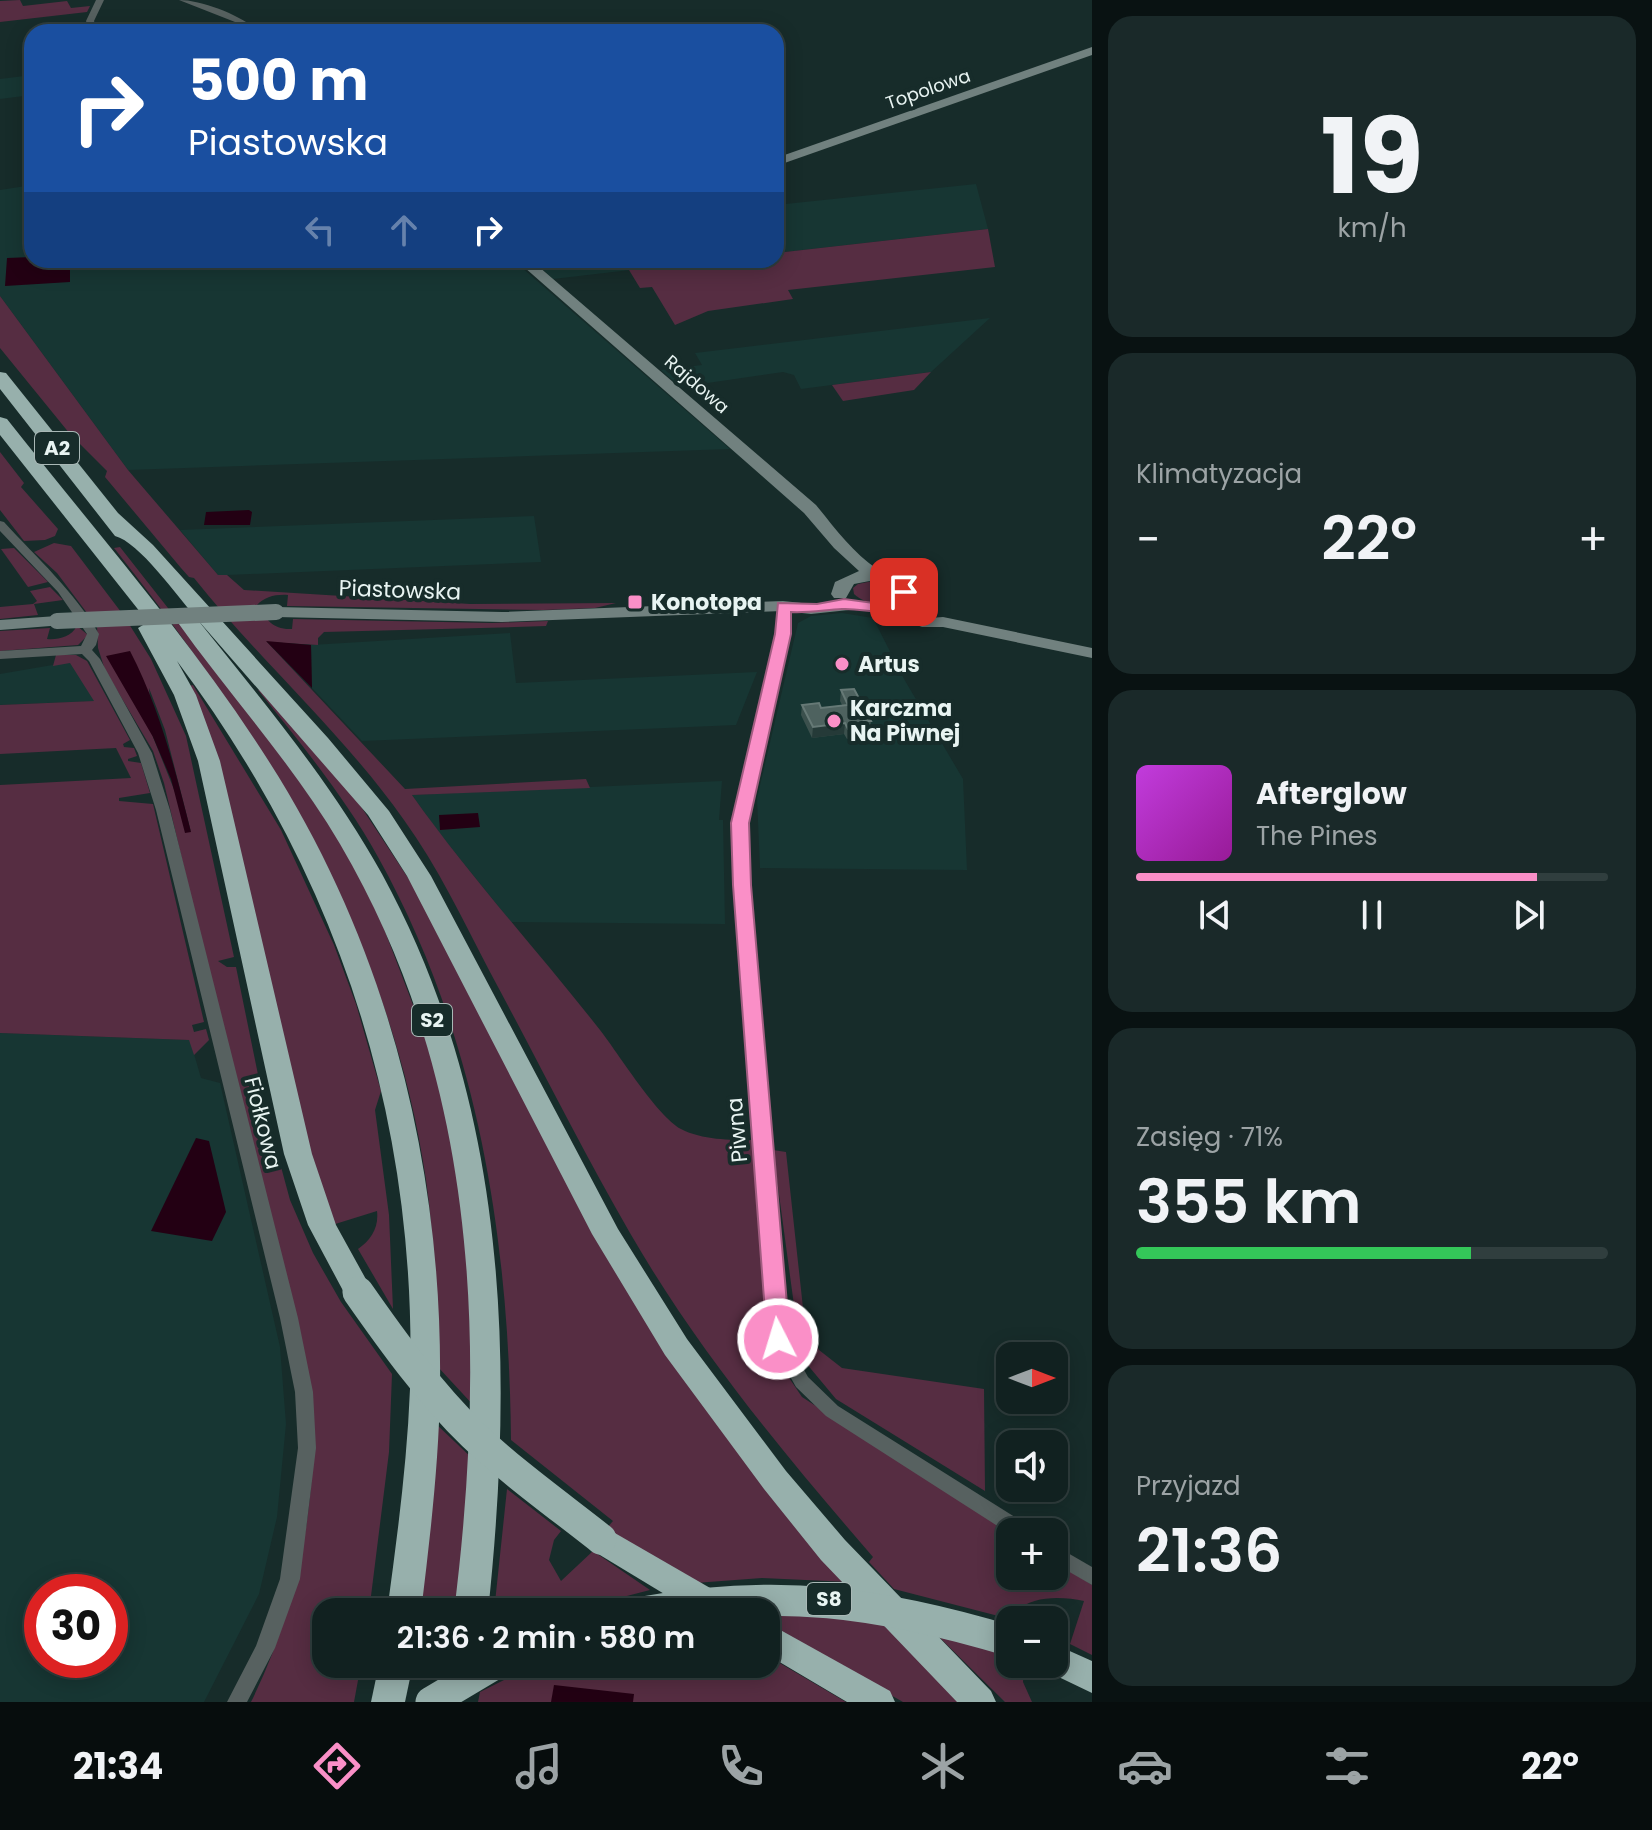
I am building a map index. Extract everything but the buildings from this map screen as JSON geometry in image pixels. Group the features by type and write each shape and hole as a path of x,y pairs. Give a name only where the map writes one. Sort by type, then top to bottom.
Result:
{"highway":[{"name":"A2","path":"0,377 113,518"},
{"name":"S2","path":"0,423 76,521 151,608 259,763 292,818 339,914 369,989 401,1102 418,1209 426,1319 420,1490 406,1598"},
{"name":"S2","path":"113,518 150,574 319,791 390,914 434,1025 466,1151 482,1277 487,1354 487,1436 479,1557 473,1598"},
{"path":"113,518 146,549 377,811 419,876 606,1234 676,1347 766,1469 833,1550 979,1702"},
{"path":"76,521 80,535 149,628 171,665 198,729 218,795 298,1154 322,1225 358,1292 401,1353 457,1418 509,1468 601,1539 700,1598"},
{"name":"S8","path":"780,1599 829,1599 895,1608 996,1637"},
{"path":"780,1645 878,1702"},
{"path":"388,1702 393,1678"},
{"path":"456,1702 460,1678"},
{"path":"431,1702 471,1678"}],"street":[{"path":"91,24 100,0"},
{"path":"184,0 244,24"},
{"name":"Topolowa","path":"784,159 1092,51"},
{"name":"Rajdowa","path":"532,268 810,509 840,544 874,575 899,584 904,592 896,604"},
{"path":"0,524 54,579 93,634 85,650 0,655"},
{"name":"Rajdowa","path":"840,544 852,578"},
{"path":"846,599 843,583 852,578 874,575"},
{"name":"Piastowska","path":"0,625 276,612 489,617 791,606 811,609 846,599 870,609 896,604"},
{"path":"896,604 928,623 943,622 1092,653"},
{"name":"Piwna","path":"791,606 740,823 742,885 778,1339 802,1382 832,1411 1000,1518"},
{"name":"Fiołkowa","path":"85,650 94,659 145,753 163,810 289,1318 304,1392 307,1448 290,1579 265,1648 237,1702"},
{"path":"1068,1562 1092,1577"}],"shaded area":[{"path":"20,0 23,6 67,1 71,8 90,6 87,12 0,22 0,1"},
{"path":"24,76 24,96 0,99 0,79"},
{"path":"976,184 988,229 784,252 784,204"},
{"path":"24,186 24,268 522,268 730,449 128,470 0,296 0,190"},
{"path":"988,229 995,267 788,290 793,299 708,311 675,325 652,287 640,288 629,270 784,268 784,252"},
{"path":"24,257 24,268 70,268 70,282 5,286 7,258"},
{"path":"541,268 647,268 553,279"},
{"path":"0,296 128,470 218,575 227,575 244,590 470,604 616,603 595,608 543,610 287,606 288,595 284,595 267,598 257,605 271,623 285,629 292,629 293,619 492,623 548,621 546,626 324,632 318,638 318,645 267,642 405,789 586,779 590,788 412,795 671,1122 681,1129 707,1137 753,1140 768,1337 775,1357 802,1397 996,1523 996,1590 1068,1590 1068,1569 1092,1585 1092,1655 1070,1644 1084,1601 1054,1598 1023,1606 996,1606 996,1615 894,1589 869,1562 873,1557 744,1401 656,1277 594,1169 450,894 416,838 354,757 194,578 181,568 105,477 107,471 70,434 0,348"},
{"path":"990,318 931,372 801,389 794,375 783,372 680,387 661,370 702,365 695,353"},
{"path":"931,372 914,390 843,401 832,385"},
{"path":"0,452 24,483 21,487 58,529 55,536 24,541 0,510"},
{"path":"206,512 252,512 250,525 204,525"},
{"path":"534,516 541,562 227,575 218,575 180,530"},
{"path":"54,543 71,546 121,612 87,613 57,573 34,552"},
{"path":"120,547 267,734 339,839 375,905 437,1068 468,1236 475,1407 438,1367 433,1250 426,1180 408,1090 383,1005 351,922 313,843 269,767 221,692 114,548"},
{"path":"14,548 48,582 28,587 1,549"},
{"path":"873,581 891,588 892,597 873,603 854,594 853,588 858,584"},
{"path":"50,587 63,600 34,604 38,615 0,619 0,607 33,604 37,601 30,591"},
{"path":"842,613 873,618 904,679 963,779 967,870 760,868 757,798 798,623 811,616"},
{"path":"129,624 151,659 186,736 234,957 218,961 227,967 236,967 264,1104 290,1200 313,1253 341,1302 392,1374 389,1452 371,1598 312,1598 312,1678 358,1678 354,1702 251,1702 280,1633 299,1563 310,1492 314,1418 164,783 153,751 105,670 98,648 97,626","holes":["149,688 165,730 191,832 153,737"]},
{"path":"77,626 88,635 78,645 0,651 0,631 50,628 47,639 55,639 68,635"},
{"path":"510,633 516,683 757,672 736,725 362,741 312,688 311,645"},
{"path":"266,641 311,645 312,688"},
{"path":"130,651 158,717 191,832 185,833 171,779 153,737 106,656"},
{"path":"56,655 76,655 87,661 130,740 123,744 124,747 134,748 137,756 128,761 141,763 150,793 119,798 119,801 153,804 204,1022 192,1025 194,1032 206,1029 209,1040 194,1055 189,1040 0,1033 0,785 131,778 116,748 0,754 0,705 94,701 70,663 53,666"},
{"path":"70,662 95,701 0,705 0,674"},
{"path":"193,685 281,830 334,945 356,1004 381,1091 375,1110 389,1215 393,1309 358,1249 373,1233 377,1211 332,1225 320,1194 189,686"},
{"path":"261,689 356,799 418,893 588,1225 849,1582 762,1578 695,1583 605,1530 613,1521 511,1440 509,1364 494,1214 464,1067 441,995 412,925 378,857 322,771 258,690"},
{"path":"722,781 719,820 723,820 725,924 511,922 412,795"},
{"path":"478,813 480,827 440,830 439,815"},
{"path":"0,1033 190,1040 201,1078 220,1083 280,1347 286,1424 277,1517 259,1594 204,1702 0,1702"},
{"path":"196,1138 209,1141 226,1212 212,1241 151,1231"},
{"path":"773,1150 786,1152 804,1317 819,1350 842,1368 984,1389 985,1491 836,1399 801,1357"},
{"path":"435,1423 475,1461 459,1598 417,1598"},
{"path":"507,1489 561,1531 554,1540 549,1560 561,1581 593,1551 650,1590 619,1598 495,1598"},
{"path":"780,1613 885,1620 961,1702 903,1702 780,1632"},
{"path":"932,1630 996,1649 996,1678 1023,1678 1032,1702 1005,1702"},
{"path":"780,1663 846,1702 478,1702 480,1692 508,1678 780,1678"},
{"path":"554,1685 634,1694 633,1702 551,1702"}],"place":[{"name":"Konotopa","path":"635,602"},
{"name":"Artus","path":"842,664"},
{"name":"Karczma Na Piwnej","path":"834,721"}],"route":[{"path":"778,1339 742,885 740,823 783,634 783,606 817,609 844,604 876,610 895,606 902,600 904,592"}]}
